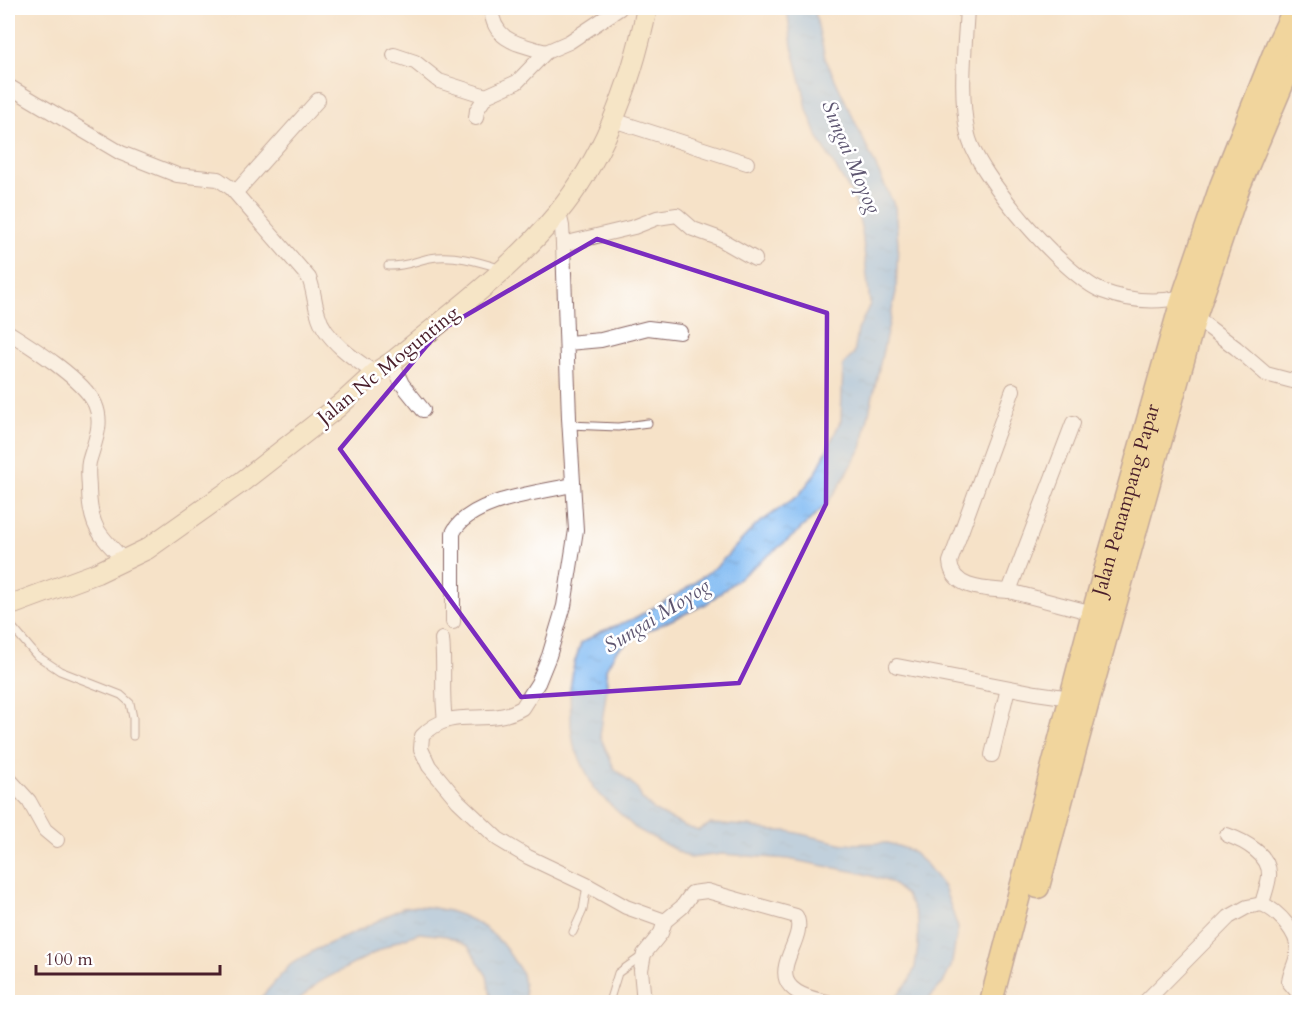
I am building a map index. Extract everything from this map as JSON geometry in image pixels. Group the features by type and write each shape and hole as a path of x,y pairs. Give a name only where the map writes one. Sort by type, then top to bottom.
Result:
{"main road":[{"name":"Jalan Penampang Papar","path":"991,1002 1093,614 1183,297 1221,186 1277,46 1295,8"},
{"name":"Jalan Penampang Papar","path":"1007,1002 1195,317 1239,186 1299,42"}],"street":[{"path":"491,8 497,31 510,40 546,52"},
{"path":"476,118 477,110 486,96 517,82 546,52 569,42 620,8"},
{"name":"Jalan Nc Mogunting","path":"8,606 97,573 147,549 243,481 339,406 504,269 558,213 580,181 613,120 638,53 647,8"},
{"path":"967,8 963,94 966,123 975,155 998,190 1041,240 1091,285 1134,299 1159,301 1183,297"},
{"path":"394,55 415,62 439,81 486,96"},
{"path":"8,86 121,153 177,175 218,178 236,192 309,278 323,327 351,357 384,368 402,384 423,410"},
{"path":"236,192 318,100"},
{"path":"613,120 747,163"},
{"path":"558,213 562,226 568,343 569,425 576,507 576,531 564,606 538,683 522,708 516,712 496,717 445,720 436,723 422,736 421,750 429,766 449,790 498,839 528,857 587,885 626,907 665,921"},
{"path":"563,244 634,227 657,218 677,215 693,229 718,238 755,259"},
{"path":"1195,317 1266,374 1299,382"},
{"path":"568,343 601,340 648,328 680,332"},
{"path":"8,332 62,369 88,393 95,404 99,428 89,465 89,504 93,523 102,539 124,560"},
{"path":"1013,390 950,562 951,571 958,581 979,587 1009,591 1093,614"},
{"path":"1009,591 1073,423"},
{"path":"453,622 453,533 458,523 472,513 501,501 573,485"},
{"path":"442,639 442,701 445,720"},
{"path":"897,666 1071,698"},
{"path":"992,755 1008,688"},
{"path":"8,778 29,801 45,830 57,840"},
{"path":"1227,835 1253,848 1264,860 1269,876 1262,904"},
{"path":"644,1002 641,970 644,954 661,933 665,921 682,907 692,893 699,891 716,892 796,916 799,927 786,960 787,979 798,994 809,999 828,1002"},
{"path":"1145,1002 1229,917 1247,907 1262,904 1284,922 1297,945 1298,951 1289,982 1299,995"}],"lane":[{"path":"388,266 398,267 444,256 470,259 504,269"},
{"path":"569,425 618,427 648,423"},
{"path":"8,622 36,655 60,671 121,695 130,703 133,736"},
{"path":"573,932 584,910 587,885"},
{"path":"609,1002 618,973 644,954"}],"highlighted area":[{"path":"597,239 827,313 826,504 739,683 521,697 340,449 439,331"}],"water":[{"name":"Sungai Moyog","path":"787,8 814,8 825,58 895,207 898,243 896,292 861,449 826,505 793,536 706,604 639,635 616,651 606,669 607,687 600,736 614,768 637,788 642,799 655,811 684,826 698,831 710,824 749,826 771,831 788,831 844,844 888,843 910,850 927,865 944,887 958,928 951,967 943,983 926,1002 892,1002 909,981 915,967 918,922 906,895 890,882 862,873 788,859 722,854 690,858 635,828 594,789 574,746 571,726 570,689 574,664 581,643 600,632 633,619 683,591 718,565 755,526 799,495 816,473 841,420 843,365 854,354 858,330 870,304 862,231 854,198 818,138 807,109 792,47"},
{"path":"417,906 459,914 472,920 494,936 504,946 521,972 526,1002 492,1002 487,976 468,946 447,936 419,933 395,942 319,982 296,1002 257,1002 291,964 402,908"}]}
